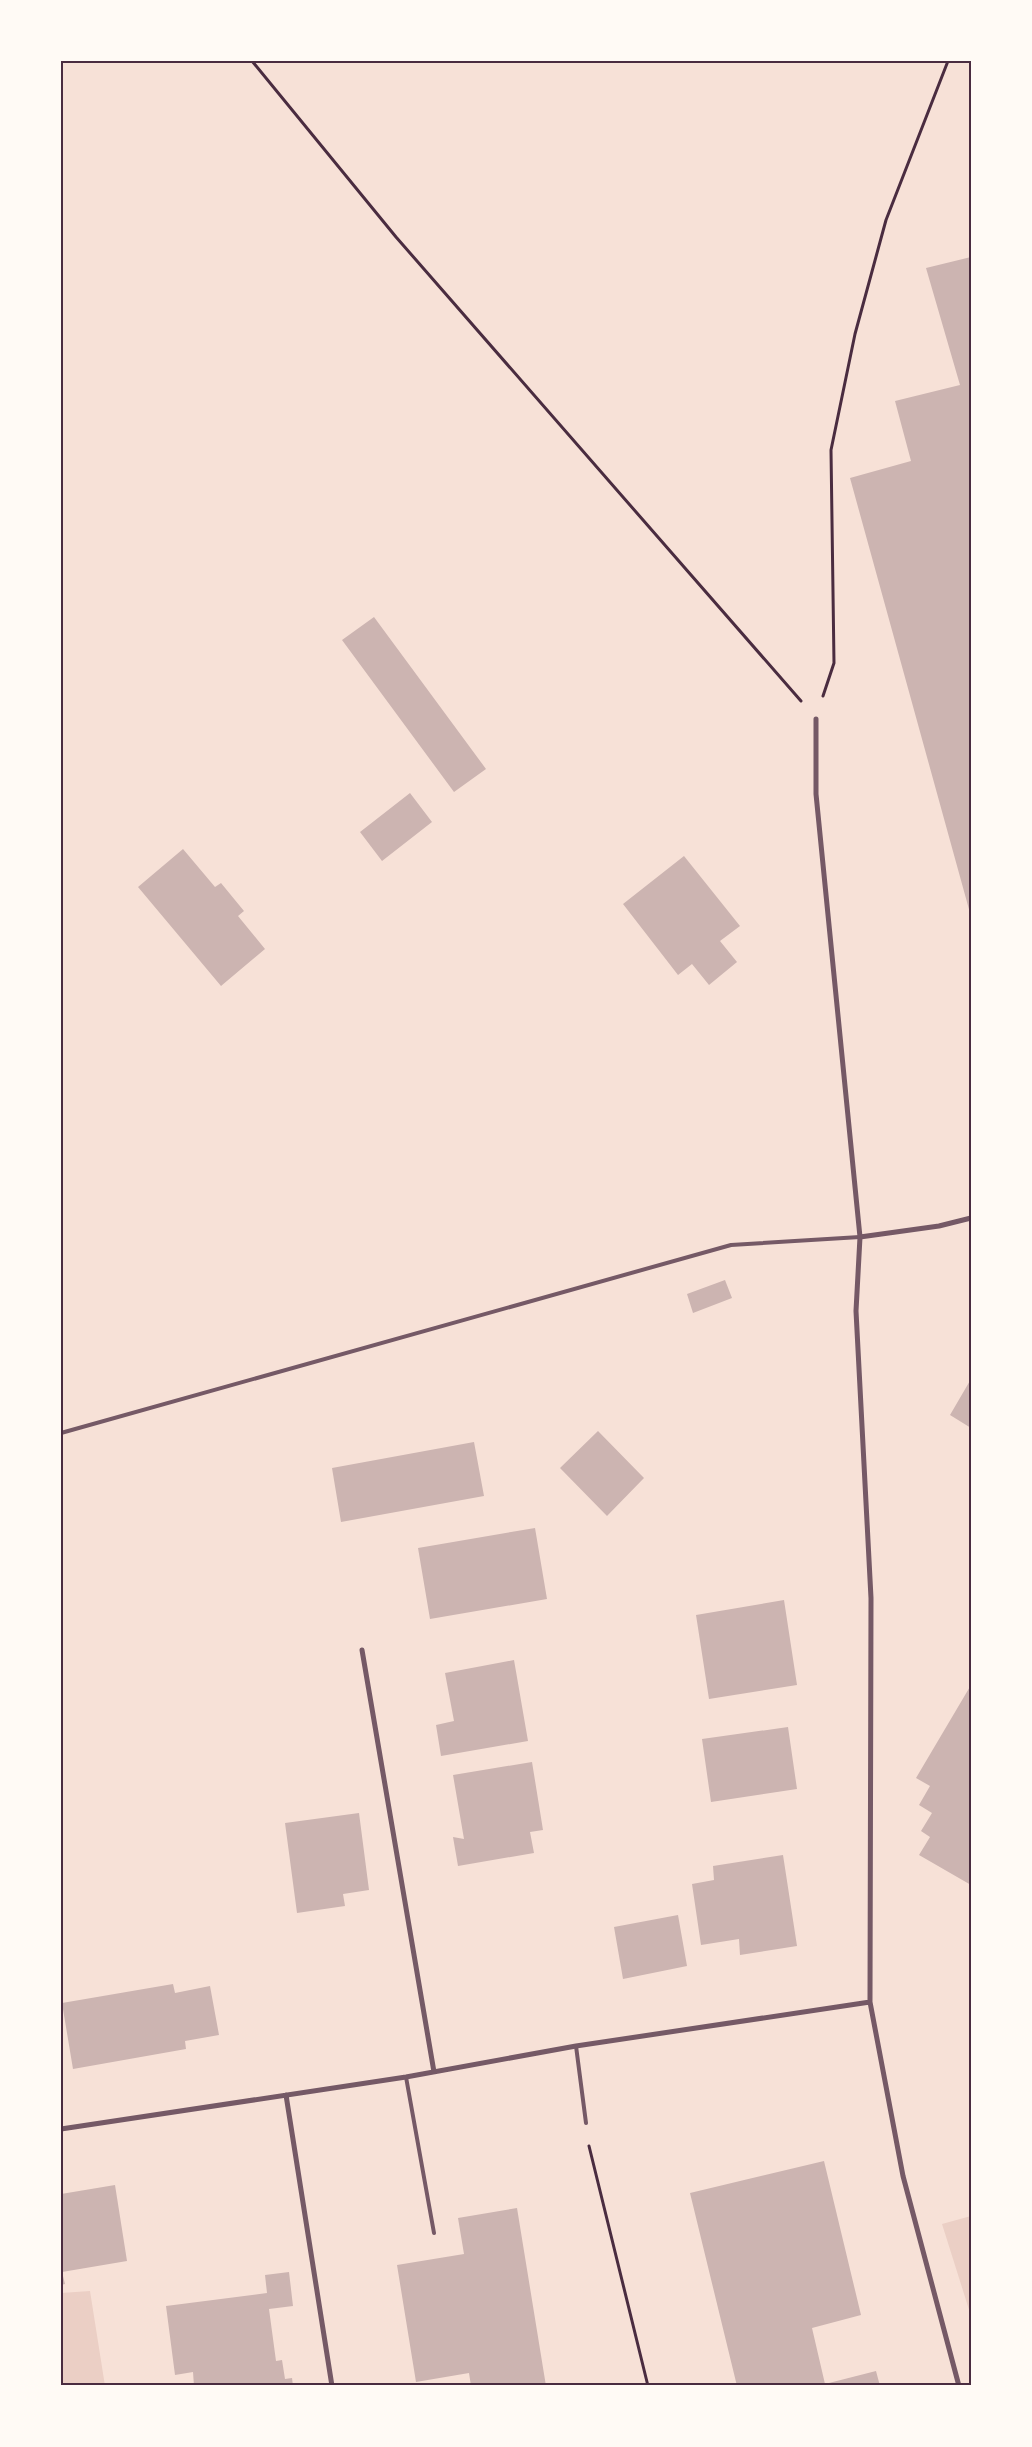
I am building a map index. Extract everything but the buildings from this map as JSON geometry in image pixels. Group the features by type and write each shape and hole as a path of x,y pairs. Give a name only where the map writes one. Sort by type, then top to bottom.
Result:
{"street":[{"path":"816,719 816,794 860,1237 856,1312 871,1598 870,2002 903,2176 959,2386"},
{"path":"860,1237 939,1226 971,1218"},
{"path":"362,1650 434,2072"},
{"path":"61,2129 434,2072 576,2046 870,2002"},
{"path":"286,2095 332,2386"}],"lane":[{"path":"61,1433 731,1245 860,1237"},
{"path":"576,2046 586,2123"},
{"path":"406,2076 434,2233"}],"path":[{"path":"252,61 396,237 816,719"},
{"path":"816,719 834,663 831,450 855,334 886,220 948,61"},
{"path":"586,2123 591,2155 648,2386"}],"shaded area":[{"path":"971,2216 971,2316 942,2224"},
{"path":"90,2291 105,2386 61,2386 61,2293"}]}
